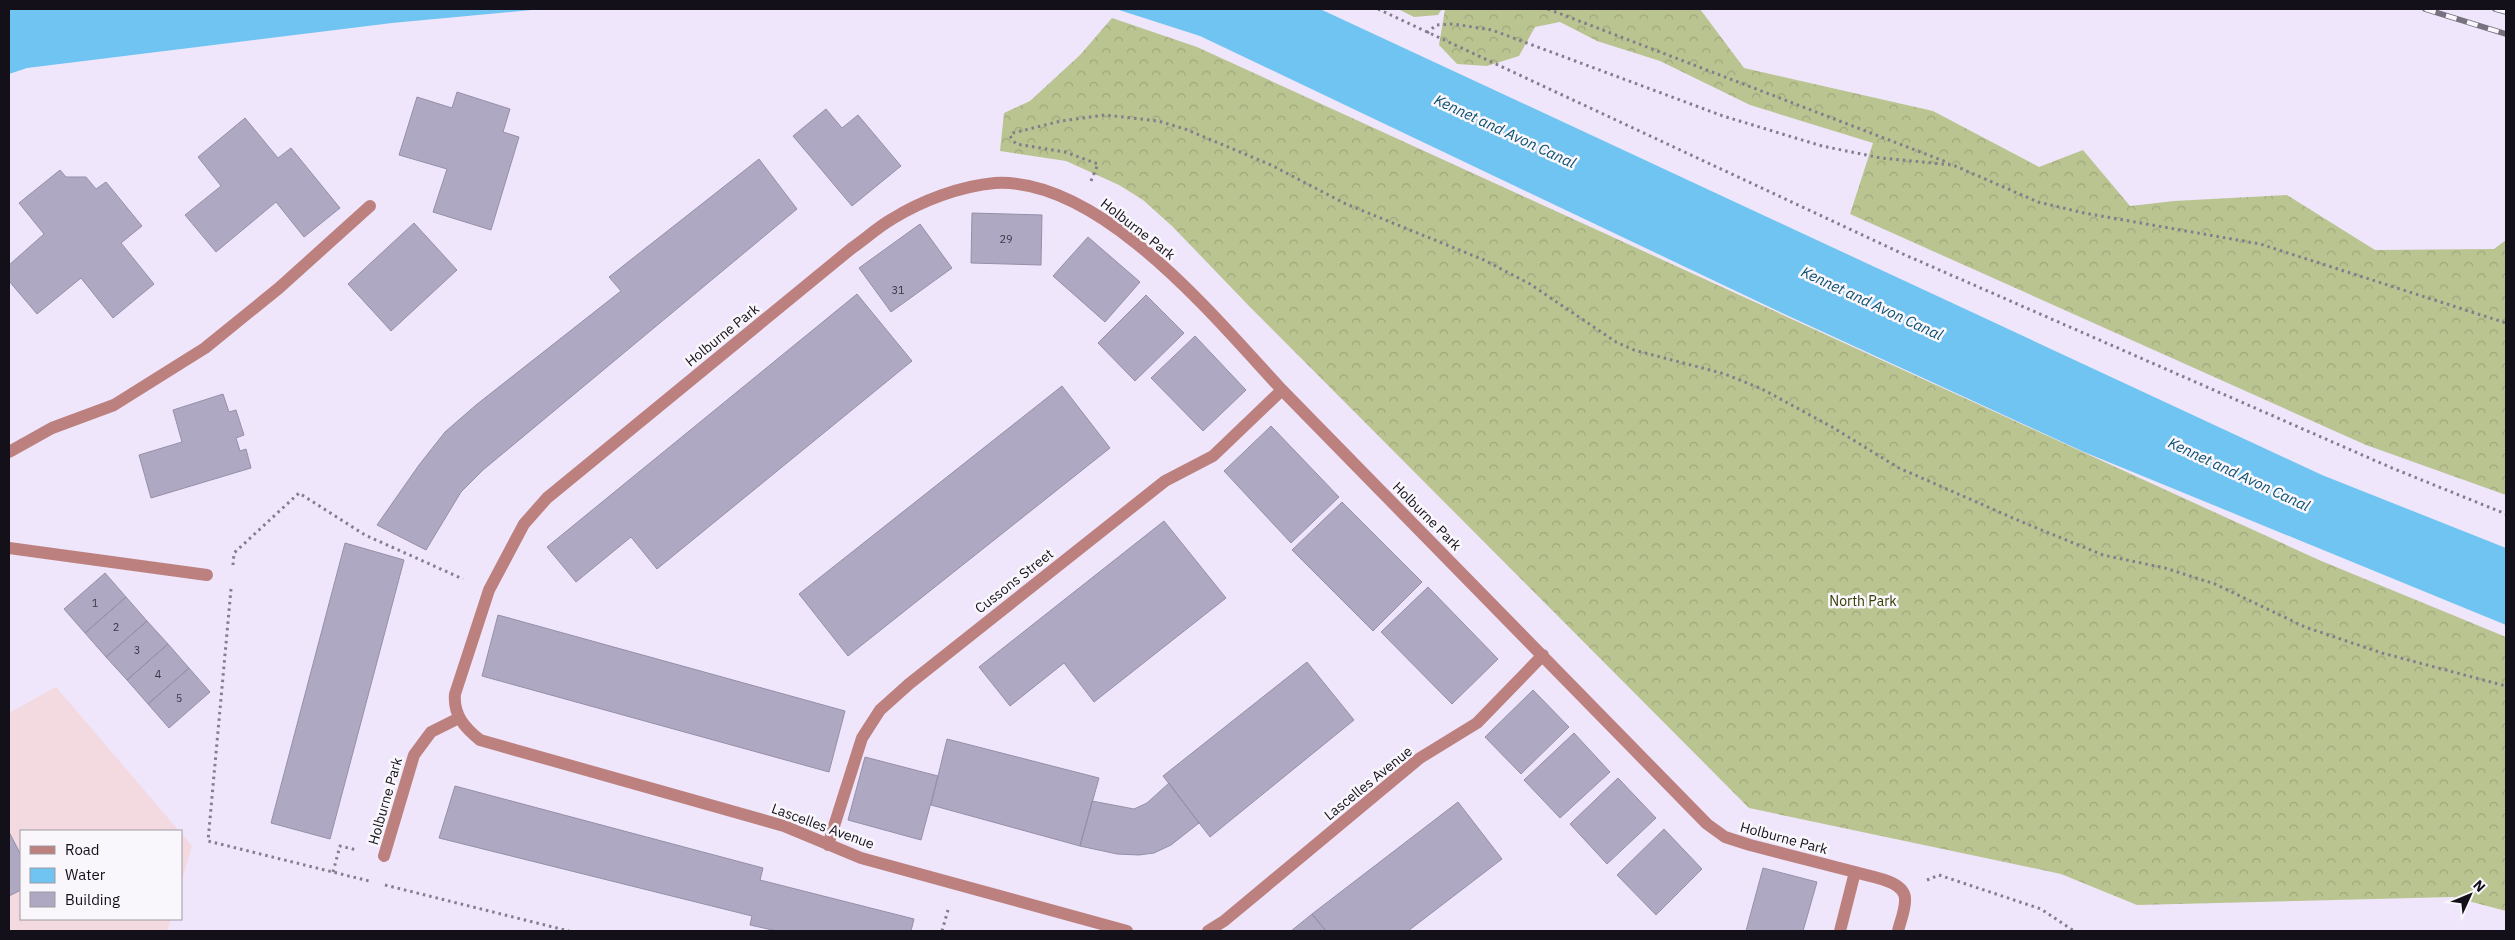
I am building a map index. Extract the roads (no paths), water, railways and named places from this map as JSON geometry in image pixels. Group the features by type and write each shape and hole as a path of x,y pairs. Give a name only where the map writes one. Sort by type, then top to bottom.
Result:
{"street":[{"name":"Holburne Park","path":"384,856 414,755 431,732 459,718 454,707 455,694 489,590 524,524 547,498 852,248 892,219 948,193 995,183 1034,187 1081,205 1158,260 1217,319 1282,390 1707,824 1725,837 1898,885 1904,891 1906,900 1898,931"},
{"path":"9,452 52,428 114,404 205,348 279,288 370,206"},
{"name":"Cussons Street","path":"828,845 862,738 880,710 909,684 1164,481 1213,456 1282,390"},
{"path":"9,548 207,575"},
{"name":"Lascelles Avenue","path":"1208,931 1224,921 1420,758 1477,723 1543,655"},
{"name":"Lascelles Avenue","path":"459,718 470,732 480,740 784,826 861,858 1127,931"},
{"path":"1840,931 1855,872"}],"water":[{"path":"9,9 542,9 392,23 27,68 9,74"},
{"name":"Kennet and Avon Canal","path":"1116,9 1320,9 2322,475 2506,548 2506,625 2084,452 1782,313 1200,36"}],"railway":[{"path":"2425,9 2506,34"},
{"path":"2495,9 2506,12"}],"park label":[{"name":"North Park","path":"1863,601"}]}
